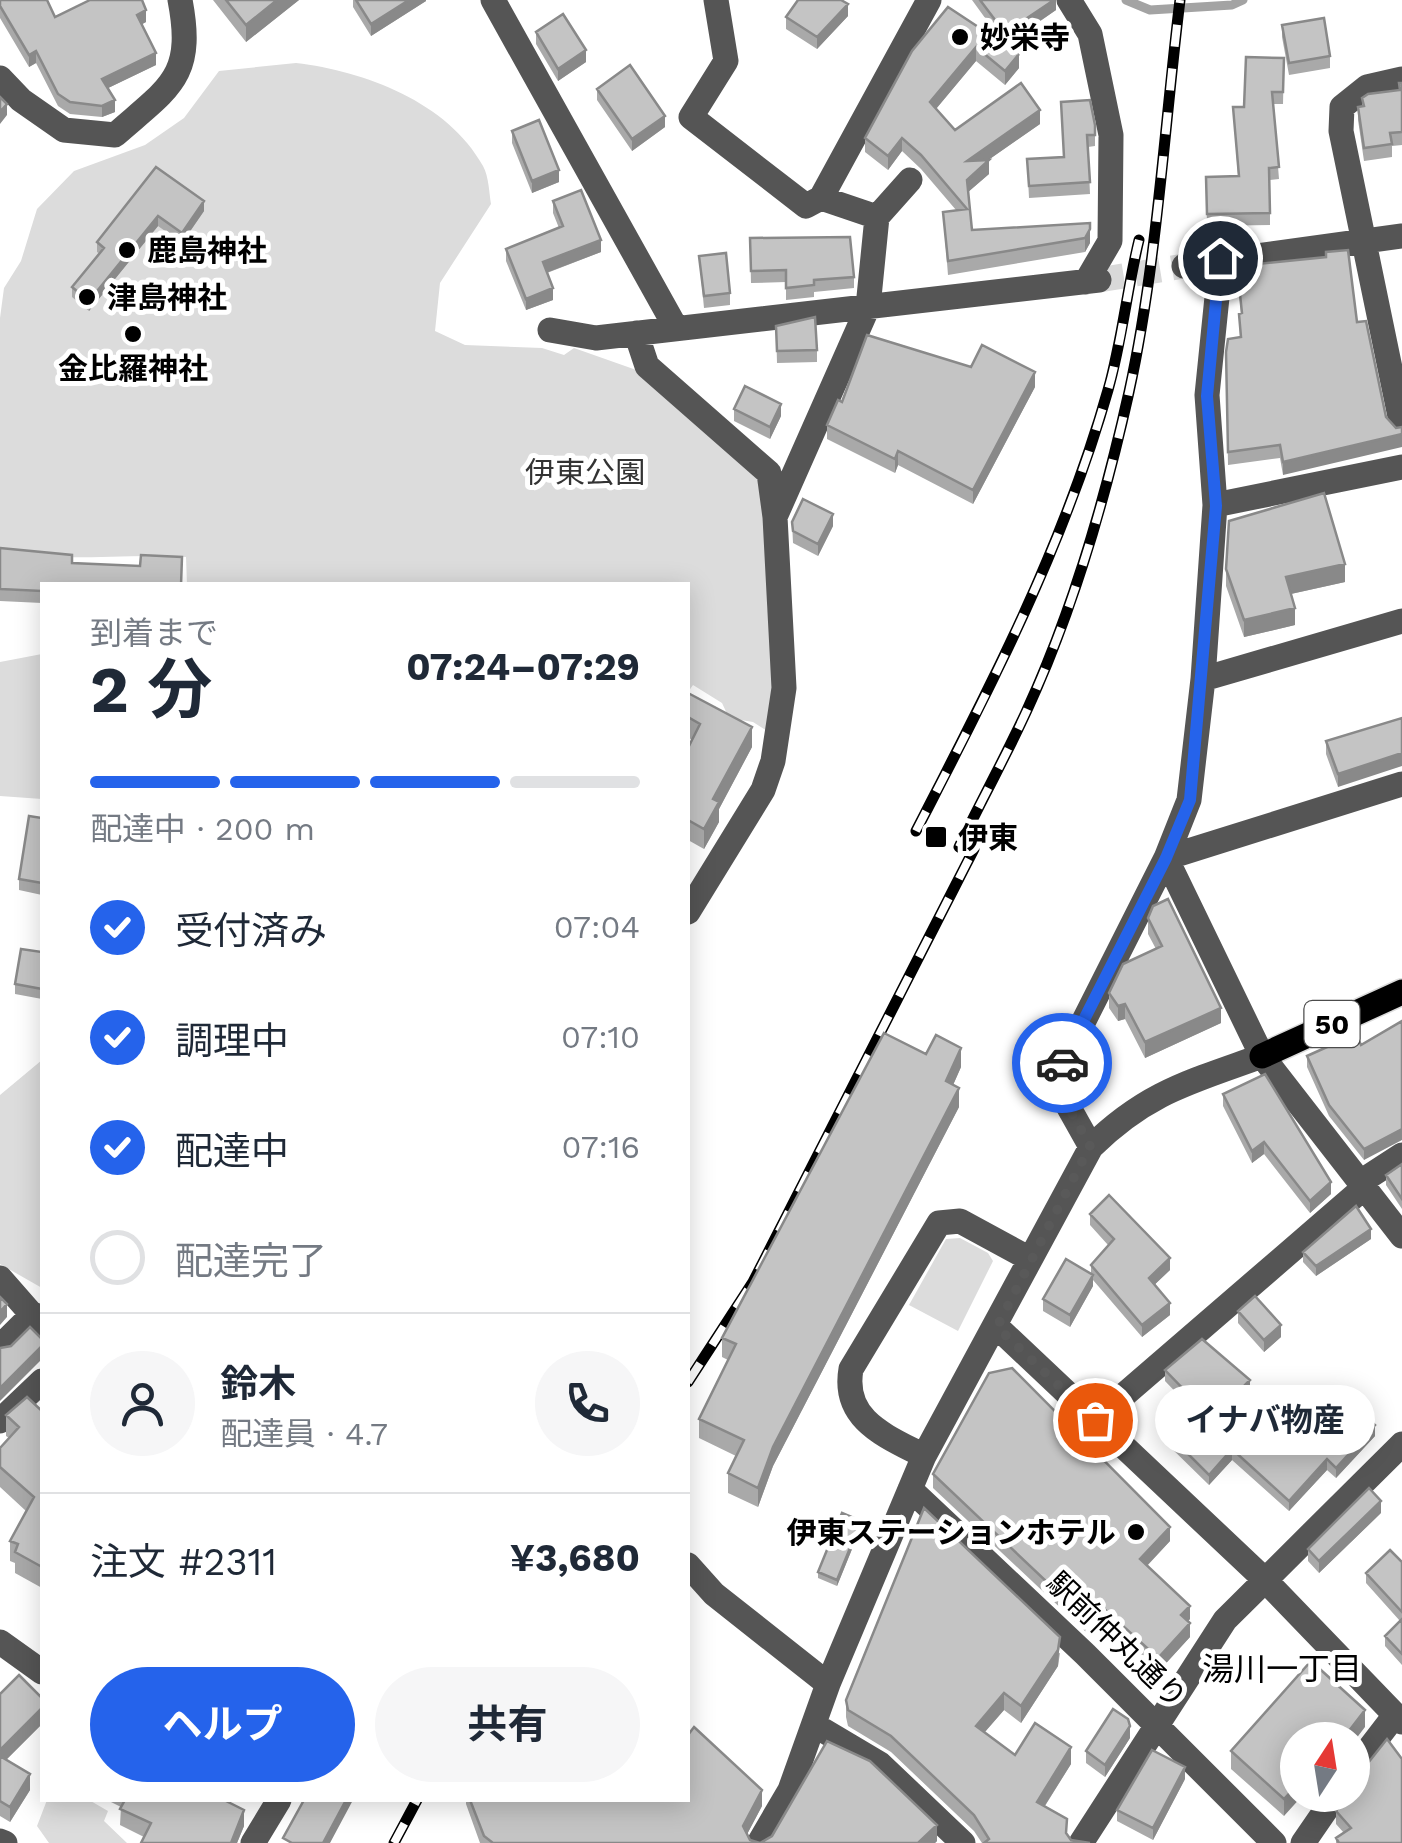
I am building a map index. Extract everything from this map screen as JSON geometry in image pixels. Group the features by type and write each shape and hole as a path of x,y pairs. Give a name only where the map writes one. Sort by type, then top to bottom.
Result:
{"main road":[{"name":"50","path":"1262,1056 1402,992"}],"street":[{"path":"0,78 21,100 64,130 115,136 174,84 188,42 180,0"},
{"path":"493,0 676,328"},
{"path":"716,0 726,61 691,117 806,206 822,198 929,0"},
{"path":"550,330 596,338 1093,281 1110,241 1111,135 1090,34 1068,0"},
{"path":"1402,79 1367,86 1342,107 1341,131 1402,426"},
{"path":"776,517 868,307 876,217 910,180"},
{"path":"822,198 876,217"},
{"path":"1184,266 1220,258 1402,236"},
{"path":"1090,1146 1068,1106 1059,1070 1166,858 1190,800 1216,506 1207,396 1220,258"},
{"path":"636,334 648,366 768,473 776,517 784,688 773,761 764,790 696,879 690,904"},
{"path":"1216,506 1402,467"},
{"path":"1203,678 1402,621"},
{"path":"1166,858 1402,784"},
{"path":"1166,858 1262,1056 1402,1236"},
{"path":"759,1843 790,1790 828,1684 924,1456 997,1327 1090,1146 1124,1114 1158,1093 1262,1056"},
{"path":"1095,1420 1364,1184 1402,1156"},
{"path":"924,1456 873,1428 858,1414 848,1385 851,1369 939,1222 960,1221 1030,1259"},
{"path":"0,1278 38,1320 0,1347"},
{"path":"997,1327 1263,1578 1399,1718 1370,1751"},
{"path":"0,1421 40,1383"},
{"path":"1081,1843 1225,1620 1402,1444"},
{"name":"駅前仲丸通り","path":"910,1489 1155,1723 1274,1843"},
{"path":"690,1567 714,1594 828,1684"},
{"path":"0,1642 40,1671"},
{"path":"816,1726 880,1764 963,1843"},
{"path":"253,1843 278,1802"},
{"path":"1303,1843 1324,1812"}],"green space":[{"name":"伊東公園","path":"296,63 349,73 402,94 449,124 483,166 491,204 440,283 435,331 465,345 542,348 564,355 574,348 642,372 757,476 769,550 767,600 775,695 769,732 753,722 729,718 722,703 693,685 690,689 690,582 187,582 186,557 47,557 0,552 0,318 4,288 21,261 37,209 74,171 145,145 184,118 219,71"},
{"path":"40,654 40,799 0,796 0,662"},
{"path":"40,1062 40,1287 0,1264 0,1095"},
{"path":"960,1238 988,1253 993,1261 958,1331 909,1305 946,1239"},
{"path":"46,1802 92,1802 108,1811 104,1821 127,1843 49,1843 37,1826"}],"building":[{"path":"0,0 47,0 55,17 90,0 142,0 146,10 137,15 156,53 102,79 115,100 102,106 70,102 58,94 36,51 29,55"},
{"path":"226,0 277,0 246,25"},
{"path":"356,0 409,0 371,24"},
{"path":"798,0 841,0 848,4 817,37 786,17"},
{"path":"980,0 1054,0 1005,33"},
{"path":"948,7 1019,54 1005,71 976,47 930,102 955,130 1021,83 1040,110 967,161 989,160 967,180 972,230 1090,223 1085,238 948,261 943,212 967,209 902,138 888,156 865,138 912,51"},
{"path":"563,14 586,50 558,69 536,32"},
{"path":"1324,18 1330,56 1289,63 1282,25"},
{"path":"1246,57 1284,58 1283,92 1272,92 1279,167 1269,168 1270,213 1207,214 1206,177 1239,176 1233,107 1244,107"},
{"path":"630,65 665,116 632,139 597,89"},
{"path":"1402,83 1402,132 1390,133 1392,144 1364,148 1358,107 1364,106 1362,98 1400,90"},
{"path":"1090,100 1095,135 1087,135 1090,182 1029,186 1027,159 1064,157 1061,102"},
{"path":"539,120 559,170 532,181 512,131"},
{"path":"156,167 204,201 182,233 158,216 89,301 72,287 104,248 97,242"},
{"path":"581,190 601,240 543,262 553,288 526,299 506,249 563,226 553,201"},
{"path":"850,237 854,277 814,280 814,285 786,288 786,270 751,271 750,238"},
{"path":"1348,250 1357,322 1366,321 1386,417 1396,428 1402,427 1402,434 1283,462 1280,445 1228,452 1226,352 1228,339 1241,337 1237,266 1326,257 1326,252"},
{"path":"726,253 730,293 704,296 699,256"},
{"path":"815,317 817,350 777,351 776,326"},
{"path":"867,335 971,367 982,345 1035,372 973,490 898,451 895,459 827,425 838,400 842,402"},
{"path":"745,386 781,404 770,427 734,409"},
{"path":"1324,493 1345,564 1286,577 1295,608 1244,620 1226,569 1229,521"},
{"path":"803,499 833,514 818,544 793,531 792,522"},
{"path":"0,548 72,555 72,563 140,566 141,555 182,557 181,582 40,582 40,591 0,589"},
{"path":"690,694 752,727 713,799 719,802 704,829 690,821 690,744 700,724 690,718"},
{"path":"1402,718 1402,753 1338,774 1326,741"},
{"path":"29,816 40,818 40,883 19,879"},
{"path":"1168,899 1221,1008 1145,1042 1125,1004 1118,1006 1109,993 1123,964 1162,946 1148,918 1153,906"},
{"path":"21,949 40,952 40,989 15,984"},
{"path":"1402,1021 1402,1129 1364,1149 1329,1105 1307,1056 1356,1034 1361,1045"},
{"path":"884,1033 926,1054 936,1035 961,1048 946,1081 959,1088 773,1447 758,1488 728,1473 744,1440 699,1419 736,1344 722,1338"},
{"path":"1265,1074 1331,1182 1310,1201 1264,1142 1252,1151 1223,1094"},
{"path":"1402,1164 1402,1199 1386,1175"},
{"path":"1109,1195 1170,1258 1149,1278 1170,1303 1142,1325 1091,1265 1114,1239 1090,1214"},
{"path":"1356,1206 1371,1229 1316,1266 1303,1252"},
{"path":"1066,1259 1093,1275 1070,1315 1043,1299"},
{"path":"1255,1296 1281,1325 1264,1340 1238,1311"},
{"path":"30,1327 40,1337 40,1348 0,1388 0,1348 11,1346"},
{"path":"1202,1339 1250,1380 1241,1389 1296,1440 1340,1392 1375,1425 1336,1468 1327,1459 1289,1501 1232,1449 1209,1475 1164,1430 1193,1399 1165,1370"},
{"path":"1012,1368 1170,1527 1140,1559 1190,1606 1181,1615 1190,1623 1158,1658 1099,1604 1086,1619 933,1474 989,1373"},
{"path":"27,1397 40,1409 40,1566 15,1552 18,1544 10,1541 34,1497 0,1467 0,1448 19,1427 6,1415"},
{"path":"1369,1488 1381,1501 1319,1561 1308,1549"},
{"path":"924,1508 1060,1637 1058,1650 1021,1706 1004,1693 976,1726 1015,1755 1035,1723 1071,1747 1037,1802 1067,1819 1066,1833 1071,1840 1090,1843 984,1843 989,1839 974,1815 891,1736 848,1710 846,1700"},
{"path":"842,1513 861,1521 837,1580 818,1572"},
{"path":"1390,1550 1402,1562 1402,1612 1366,1573"},
{"path":"1402,1619 1402,1654 1385,1636"},
{"path":"1311,1661 1365,1710 1356,1722 1280,1722 1280,1795 1231,1751"},
{"path":"19,1675 40,1696 40,1710 0,1750 0,1694"},
{"path":"1113,1709 1128,1719 1130,1726 1105,1765 1086,1751"},
{"path":"694,1727 762,1790 743,1826 750,1840 760,1843 493,1843 484,1836 471,1802 690,1802 690,1732"},
{"path":"1387,1739 1402,1759 1402,1843 1339,1843 1336,1838 1351,1828 1337,1812 1370,1812 1370,1760"},
{"path":"827,1741 870,1761 937,1825 918,1843 760,1843 772,1836"},
{"path":"1152,1750 1185,1767 1153,1828 1117,1810"},
{"path":"0,1756 30,1774 10,1807 0,1801"},
{"path":"124,1802 228,1802 244,1810 231,1843 141,1843 151,1823 120,1809"},
{"path":"303,1802 345,1802 323,1843 292,1843 283,1838"}],"waterway":[{"path":"1126,0 1150,10 1232,5 1243,0"}],"tunnel":[{"path":"1099,280 1184,266"}],"railway":[{"path":"959,847 1044,672 1073,594 1109,473 1147,295 1180,0"},
{"path":"916,831 998,669 1070,504 1113,371 1139,240"},
{"path":"690,1379 753,1282 974,849"},
{"path":"394,1843 416,1802"}],"way so far":[{"path":"1062,1063 1059,1070 1068,1106 1090,1146 997,1327 1095,1420"}],"place":[{"name":"妙栄寺","path":"960,37"},
{"name":"鹿島神社","path":"127,250"},
{"name":"津島神社","path":"87,297"},
{"name":"金比羅神社","path":"133,334"},
{"name":"伊東","path":"936,837"},
{"name":"イナバ物産","path":"1095,1420"},
{"name":"伊東ステーションホテル","path":"1136,1532"}],"district":[{"name":"湯川一丁目","path":"1282,1669"}],"route":[{"path":"1062,1063 1166,858 1190,800 1216,506 1207,396 1220,258"}]}
